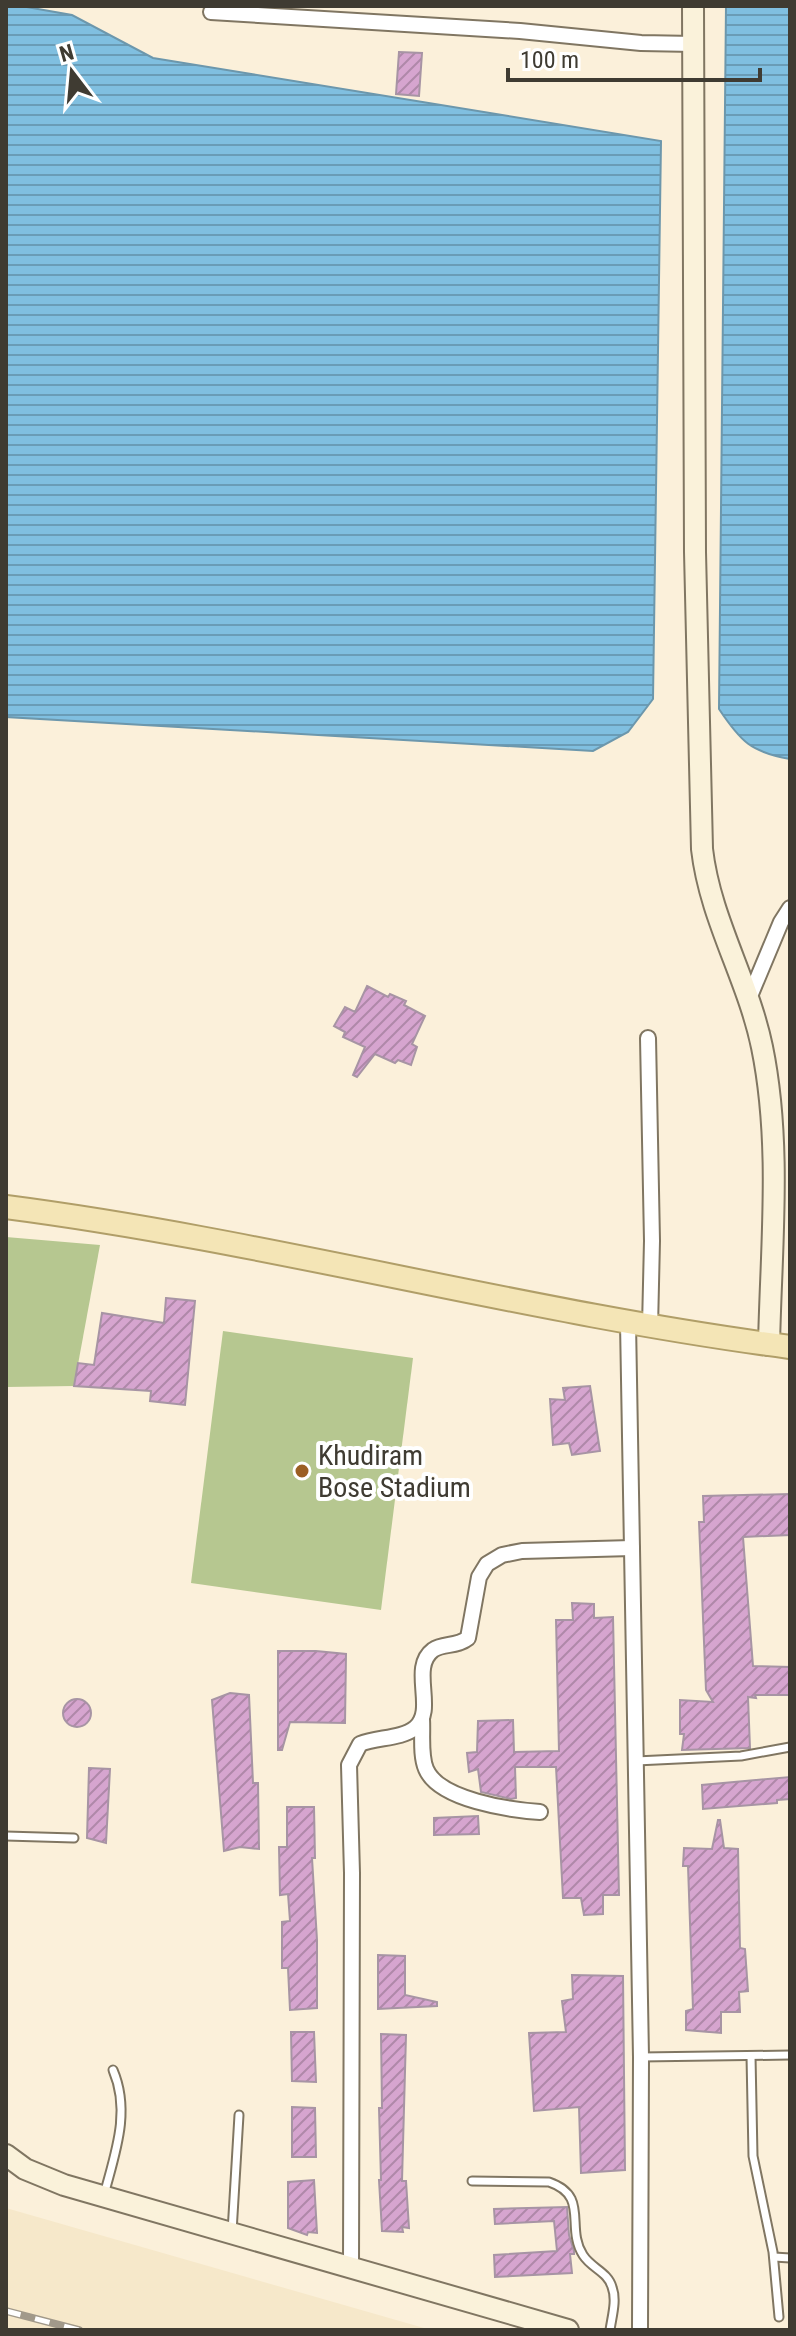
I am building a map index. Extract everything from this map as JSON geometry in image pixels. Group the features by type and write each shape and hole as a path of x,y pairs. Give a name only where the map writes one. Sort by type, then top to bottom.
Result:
{"main road":[{"path":"6,1207 114,1223 639,1325 780,1346"}],"street":[{"path":"693,6 695,552 702,849 713,904 761,1044 771,1108 780,1346"},
{"path":"211,12 520,31 641,43 694,44"},
{"path":"748,1002 781,922 790,908"},
{"path":"640,2330 641,2057 632,1548 639,1325 652,1241 648,1038"},
{"path":"540,1812 488,1805 443,1787 432,1779 424,1757 424,1666 433,1650 462,1643 468,1638 479,1577 487,1564 502,1555 522,1551 632,1548"},
{"path":"351,2269 352,1873 349,1765 360,1744 409,1732 422,1719"},
{"path":"6,2155 43,2178 104,2197 568,2330"}],"lane":[{"path":"636,1761 741,1756 790,1747"},
{"path":"6,1836 74,1838"},
{"path":"641,2057 790,2055"},
{"path":"751,2056 753,2156 774,2257 779,2317"},
{"path":"104,2197 123,2116 122,2097 113,2070"},
{"path":"232,2235 239,2115"},
{"path":"472,2181 549,2182 569,2194 573,2200 577,2239 582,2253 612,2284 614,2296 610,2330"},
{"path":"774,2257 790,2258"}],"shaded area":[{"path":"6,2208 431,2330 6,2330"}],"green space":[{"path":"6,1237 100,1245 74,1386 6,1387"},
{"name":"Khudiram Bose Stadium","path":"223,1331 413,1358 381,1610 191,1583"}],"water":[{"path":"6,6 72,15 153,58 661,141 653,699 628,732 593,751 6,717"},
{"path":"726,6 790,6 790,759 766,753 748,744 719,709"}],"building":[{"path":"399,52 422,53 419,96 396,94"},
{"path":"367,986 388,997 390,994 406,1001 404,1005 425,1016 412,1044 417,1047 411,1065 398,1060 395,1063 375,1054 357,1077 353,1075 365,1047 343,1037 345,1032 334,1026 345,1007 355,1012"},
{"path":"166,1298 195,1301 185,1405 150,1401 151,1391 74,1386 78,1363 94,1365 102,1313 164,1323"},
{"path":"590,1386 600,1451 572,1455 569,1443 553,1445 550,1399 565,1400 563,1388"},
{"path":"790,1494 790,1535 743,1537 753,1666 790,1667 790,1695 748,1697 750,1748 682,1750 684,1734 680,1734 680,1700 713,1702 706,1690 699,1522 704,1522 703,1496"},
{"path":"572,1603 594,1604 594,1618 613,1617 619,1895 603,1895 603,1914 584,1915 581,1898 563,1898 556,1767 515,1767 516,1798 511,1799 481,1792 478,1769 469,1772 467,1753 477,1752 478,1721 513,1720 514,1752 559,1751 556,1620 573,1620"},
{"path":"278,1651 346,1654 345,1723 290,1722 282,1750 278,1750"},
{"path":"230,1693 249,1695 253,1783 258,1783 259,1849 240,1847 224,1851 212,1700"},
{"path":"77,1699 87,1703 91,1713 87,1723 77,1727 67,1723 63,1713 67,1703"},
{"path":"89,1768 110,1769 106,1843 87,1838"},
{"path":"790,1777 790,1799 777,1800 777,1803 703,1809 702,1785"},
{"path":"287,1807 314,1807 315,1858 312,1858 317,2008 290,2010 288,1968 282,1968 282,1922 290,1921 288,1894 280,1895 279,1847 287,1847"},
{"path":"478,1816 479,1834 434,1835 434,1818"},
{"path":"718,1820 724,1848 738,1849 740,1948 745,1949 748,1991 739,1992 740,2012 721,2012 721,2033 686,2030 686,2011 693,2009 688,1866 683,1866 684,1848 712,1849"},
{"path":"378,1955 405,1956 405,1995 437,2002 437,2006 378,2009"},
{"path":"572,1975 623,1976 625,2170 581,2173 579,2107 534,2111 529,2033 566,2032 562,2001 573,1999"},
{"path":"291,2032 314,2032 316,2082 292,2081"},
{"path":"381,2034 406,2035 402,2181 406,2181 409,2228 402,2227 403,2232 382,2231 379,2180"},
{"path":"292,2107 315,2108 316,2157 292,2157"},
{"path":"314,2180 317,2233 308,2232 307,2235 288,2228 288,2182"},
{"path":"567,2207 569,2235 574,2251 570,2254 572,2273 495,2277 494,2255 557,2251 554,2221 495,2224 494,2209"}],"railway":[{"path":"6,2311 79,2330"}],"place":[{"name":"Khudiram Bose Stadium","path":"302,1471"}]}
